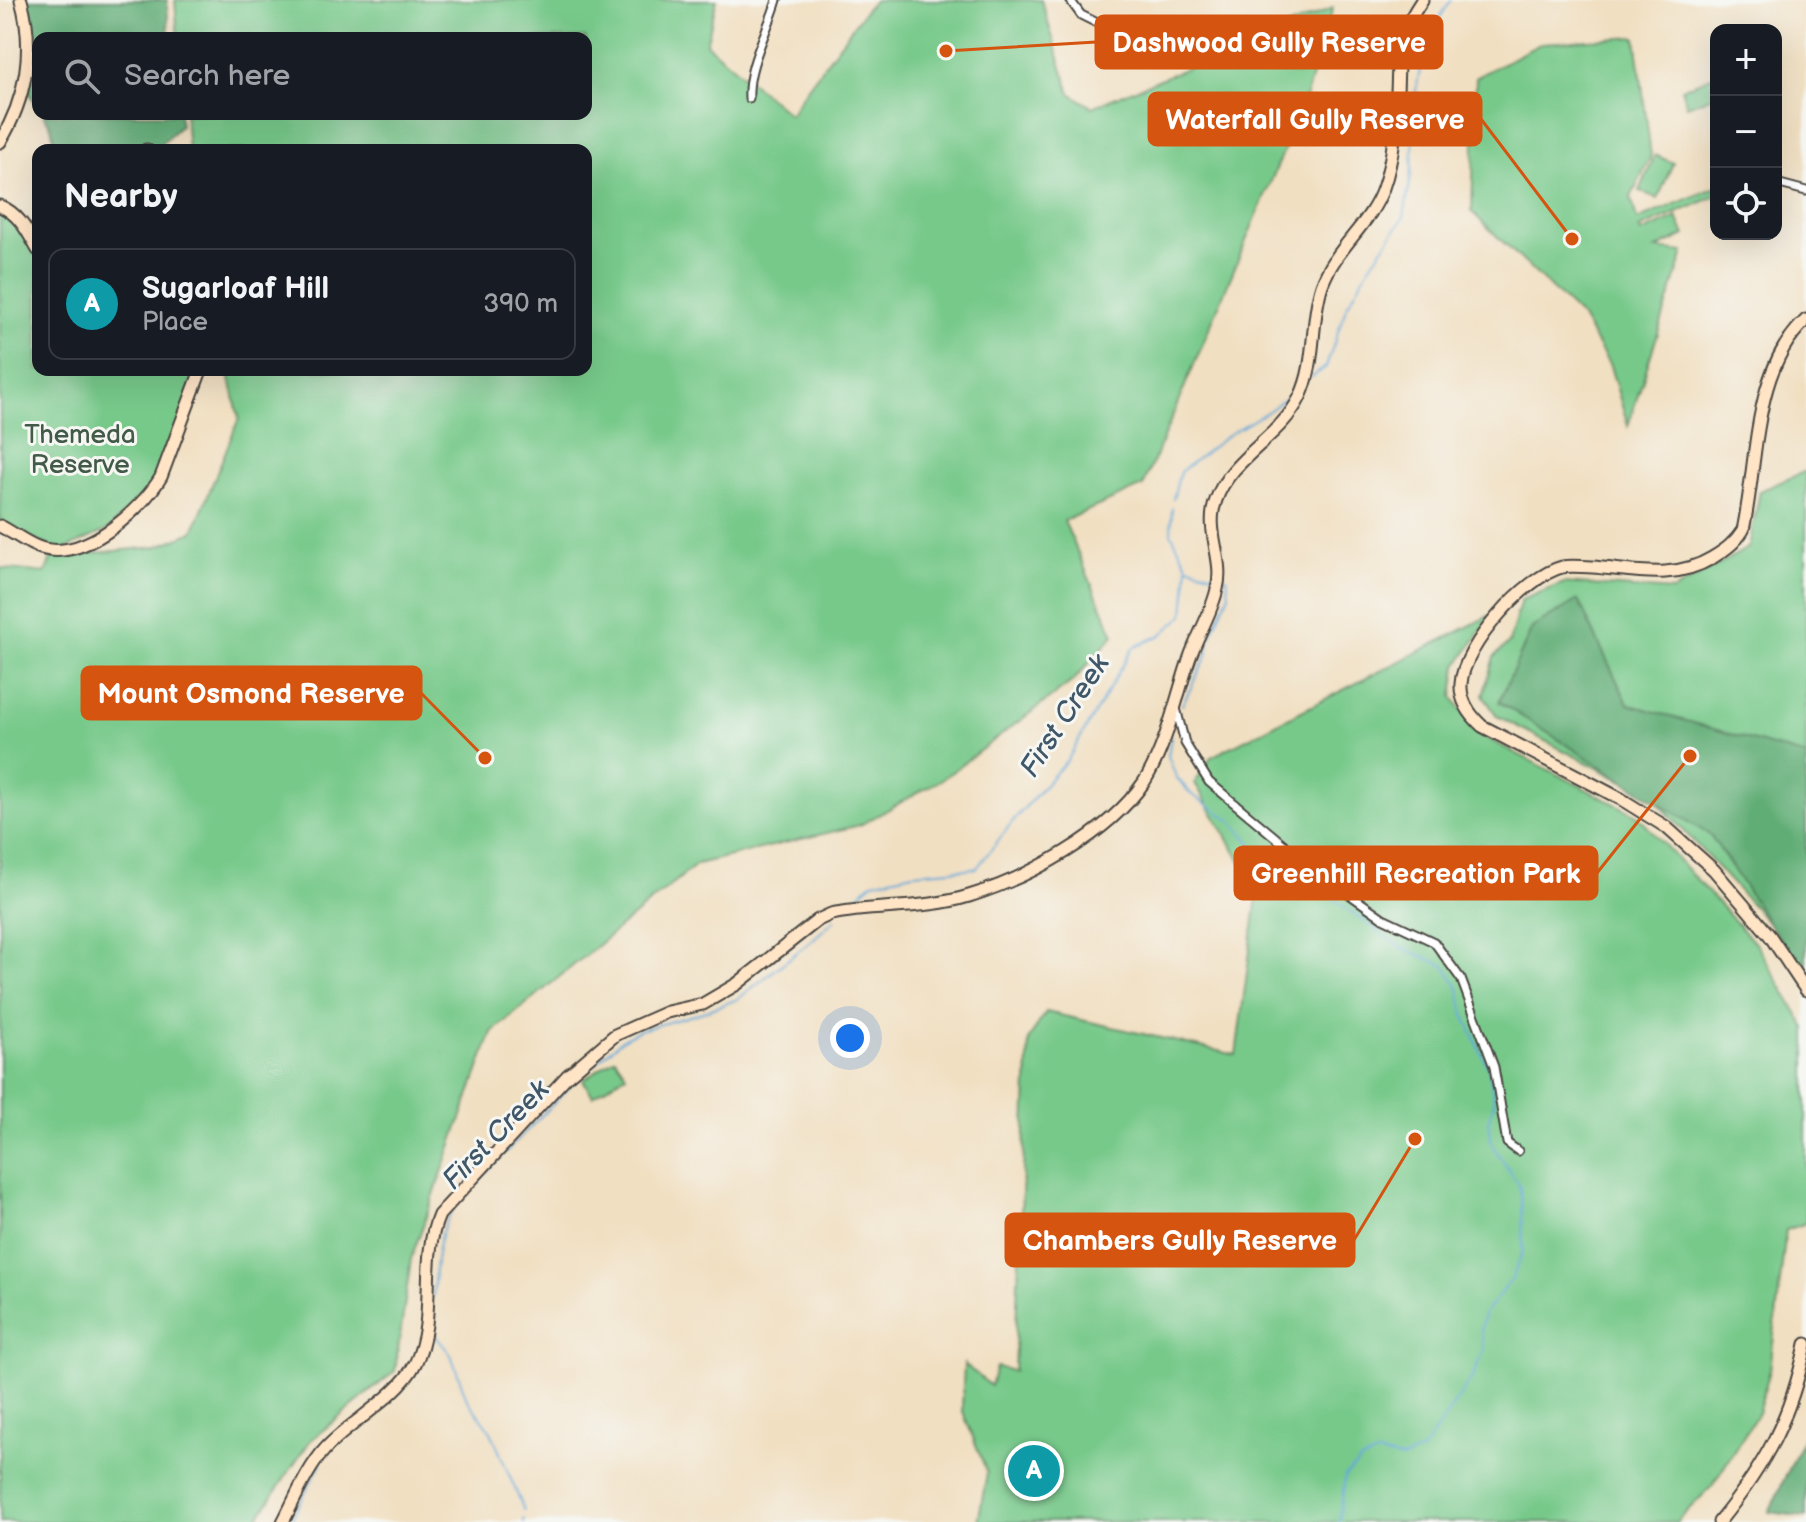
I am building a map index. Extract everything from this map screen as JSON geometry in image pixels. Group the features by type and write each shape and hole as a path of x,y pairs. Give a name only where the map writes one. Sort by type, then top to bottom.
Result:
{"street":[{"path":"0,142 12,122 28,56 29,38 21,0"},
{"path":"749,98 760,49 777,0"},
{"path":"1070,0 1081,15 1128,36 1171,30 1202,30"},
{"path":"283,1522 304,1479 326,1449 396,1387 414,1366 424,1339 430,1241 439,1215 567,1076 615,1035 667,1012 703,1004 737,984 818,920 831,914 923,905 967,897 1014,879 1053,859 1130,801 1156,757 1191,653 1218,588 1211,526 1216,497 1238,465 1284,420 1300,397 1309,367 1322,286 1328,271 1374,208 1383,189 1396,124 1399,50 1407,26 1422,0"},
{"path":"1171,30 1173,45"},
{"path":"1782,185 1806,191"},
{"path":"0,206 23,224 32,240"},
{"path":"1806,320 1784,343 1777,357 1763,408 1743,530 1732,545 1695,567 1679,572 1650,573 1576,565 1547,572 1531,582 1498,617 1475,649 1461,684 1469,714 1482,726 1621,799 1666,827 1714,870 1770,936 1806,990"},
{"path":"0,526 40,548 61,551 97,537 130,514 151,493 161,477 199,376"},
{"path":"1175,704 1185,743 1209,782 1312,868 1383,918 1434,942 1461,979 1494,1067 1507,1143 1518,1151"},
{"path":"1719,1522 1771,1449 1788,1410 1806,1344"}],"green space":[{"path":"21,0 167,0 169,32 32,32 32,98 23,85 28,56"},
{"path":"175,0 717,0 706,44 790,115 875,0 1041,0 1070,93 1092,107 1333,8 1303,105 1143,486 1064,521 1114,635 1074,680 941,780 860,825 697,864 492,1032 411,1259 395,1371 310,1441 255,1522 0,1522 0,568 45,573 52,557 156,547 193,532 239,418 229,376 592,376 592,144 188,144 186,120 592,120 592,32 178,32"},
{"path":"1636,37 1651,156 1631,197 1637,220 1710,190 1710,199 1639,229 1641,233 1677,217 1685,235 1656,249 1684,252 1628,426 1610,366 1582,318 1472,212 1476,77 1542,43"},
{"path":"1710,77 1710,97 1687,106 1681,89"},
{"path":"47,120 180,120 181,125 161,144 55,144"},
{"path":"1655,155 1673,163 1658,199 1640,191"},
{"name":"Themeda Reserve","path":"0,206 32,243 32,376 198,376 161,477 108,530 61,551 0,526"},
{"path":"1806,471 1806,982 1776,931 1652,796 1497,716 1483,695 1494,657 1509,643 1521,600 1564,583 1673,591 1749,547 1760,491"},
{"path":"1578,600 1628,704 1806,756 1806,979 1711,836 1499,702 1532,628"},
{"path":"1493,614 1457,666 1453,697 1478,734 1637,815 1756,944 1806,1028 1806,1223 1786,1230 1770,1370 1758,1413 1712,1486 1676,1522 978,1522 987,1473 962,1409 964,1364 991,1386 996,1367 1014,1371 1029,1039 1046,1012 1236,1055 1258,890 1195,783 1211,757"},
{"path":"615,1058 626,1074 593,1096 583,1080"},
{"path":"1806,1433 1806,1517 1769,1512"}],"waterway":[{"name":"First Creek","path":"1312,377 1326,367 1346,308 1368,269 1404,217 1412,169 1416,90 1426,40 1451,0"},
{"name":"First Creek","path":"1173,499 1180,472 1228,435 1295,391"},
{"name":"First Creek","path":"847,904 873,882 913,873 977,868 1013,821 1068,759 1133,648 1161,635 1184,615 1188,566 1171,533 1172,508"},
{"path":"1188,566 1216,575"},
{"path":"1182,705 1207,656 1209,640 1229,594 1227,578 1222,577"},
{"path":"1171,737 1168,756 1176,777 1191,794 1232,821 1268,863 1305,886 1323,891 1398,946 1445,966 1458,986 1464,1014 1489,1070 1494,1103 1488,1122 1492,1145 1519,1185 1523,1251 1512,1279 1484,1314 1481,1331 1484,1349 1473,1376 1423,1450 1403,1459 1378,1454 1360,1461 1345,1476 1339,1522"},
{"name":"First Creek","path":"466,1193 575,1081 624,1038 738,999 834,920"},
{"name":"First Creek","path":"433,1297 441,1235 459,1201"},
{"path":"431,1330 451,1355 467,1399 491,1432 524,1510"},
{"name":"First Creek","path":"290,1522 321,1463"}],"place":[{"name":"Dashwood Gully Reserve","path":"946,51"},
{"name":"Waterfall Gully Reserve","path":"1572,239"},
{"name":"Greenhill Recreation Park","path":"1690,756"},
{"name":"Mount Osmond Reserve","path":"485,758"},
{"name":"Chambers Gully Reserve","path":"1415,1139"},
{"name":"Sugarloaf Hill","path":"1034,1471"}]}
